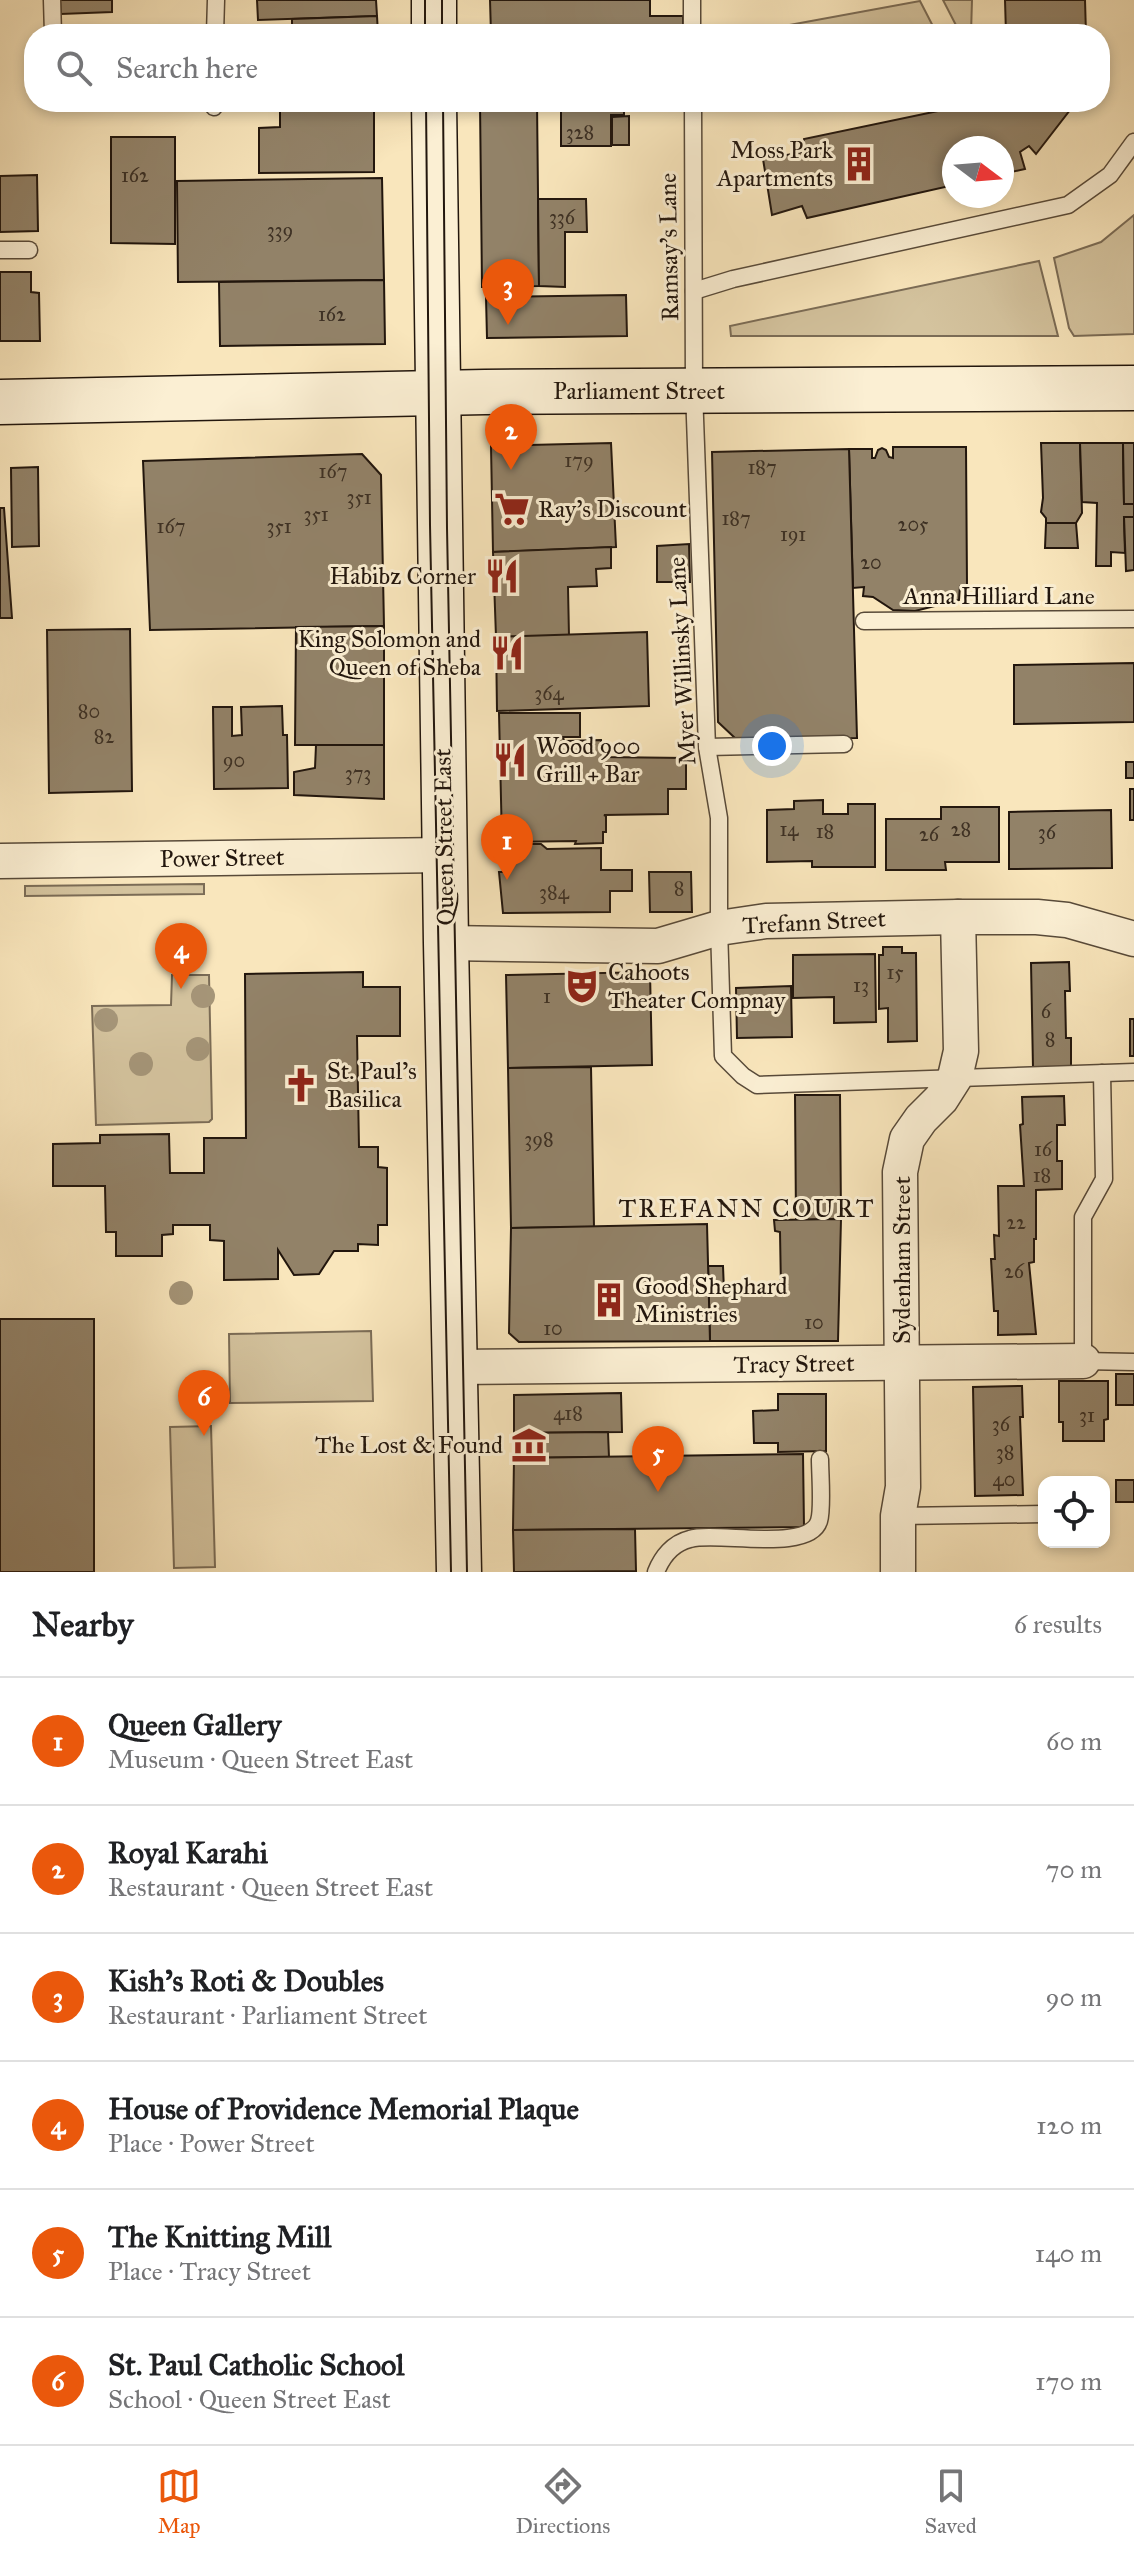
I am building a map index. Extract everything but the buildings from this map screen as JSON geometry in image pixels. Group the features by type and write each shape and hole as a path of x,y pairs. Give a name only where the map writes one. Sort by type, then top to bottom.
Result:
{"main road":[{"path":"434,0 434,24"},
{"name":"Queen Street East","path":"434,112 459,1572"},
{"name":"Parliament Street","path":"0,402 437,393 1134,388"}],"street":[{"name":"Power Street","path":"0,861 445,855"},
{"name":"Trefann Street","path":"446,943 658,946 719,928 766,921 958,917 1067,920 1134,939"},
{"name":"Sydenham Street","path":"898,1572 898,1516 903,1487 900,1172 907,1139 955,1077 961,1051 958,917"},
{"name":"Tracy Street","path":"454,1367 1083,1361"}],"lane":[{"path":"52,0 53,24"},
{"path":"215,24 216,0"},
{"path":"692,0 692,24"},
{"name":"Ramsay's Lane","path":"693,112 694,391"},
{"path":"694,291 733,279 1068,205 1110,175 1134,142"},
{"path":"0,250 29,250"},
{"name":"Myer Willinsky Lane","path":"694,391 707,747 719,818 723,1056 757,1085 1134,1072"},
{"name":"Anna Hilliard Lane","path":"864,621 1134,619"},
{"path":"707,747 844,744"},
{"path":"1083,1361 1083,1217 1104,1179 1102,1073"},
{"name":"Tracy Street","path":"1083,1361 1134,1362"},
{"path":"656,1572 666,1552 690,1539 793,1538 810,1533 819,1522 820,1459"},
{"path":"898,1516 1038,1514"}],"shaded area":[{"path":"943,0 972,0 971,24 955,24"},
{"path":"920,1 932,24 795,24"},
{"path":"1134,215 1134,334 1074,336 1069,328 1054,258 1101,242"},
{"path":"1039,261 1058,336 731,336 730,326"},
{"path":"204,884 204,894 25,896 25,886"},
{"path":"172,975 209,975 212,1119 209,1122 96,1125 92,1006 171,1005"},
{"path":"371,1331 373,1401 230,1403 229,1334"},
{"path":"211,1426 215,1567 174,1568 170,1427"}],"tram line":[{"path":"425,0 425,24"},
{"path":"442,0 442,24"},
{"path":"426,112 430,525 451,1572"},
{"path":"443,112 447,528 467,1572"}],"place":[{"name":"Moss Park Apartments","path":"859,164"},
{"name":"Kish's Roti & Doubles","path":"508,325"},
{"name":"Royal Karahi","path":"511,470"},
{"name":"Ray’s Discount","path":"512,509"},
{"name":"Habibz Corner","path":"502,576"},
{"name":"King Solomon and Queen of Sheba","path":"507,653"},
{"name":"Wood 900 Grill + Bar","path":"510,760"},
{"name":"Queen Gallery","path":"507,880"},
{"name":"Cahoots Theater Compnay","path":"582,986"},
{"name":"House of Providence Memorial Plaque","path":"181,989"},
{"name":"St. Paul's Basilica","path":"301,1085"},
{"name":"Good Shephard Ministries","path":"609,1300"},
{"name":"St. Paul Catholic School","path":"204,1436"},
{"name":"The Lost & Found","path":"529,1445"},
{"name":"The Knitting Mill","path":"658,1492"}],"district":[{"name":"TREFANN COURT","path":"747,1208"}]}
